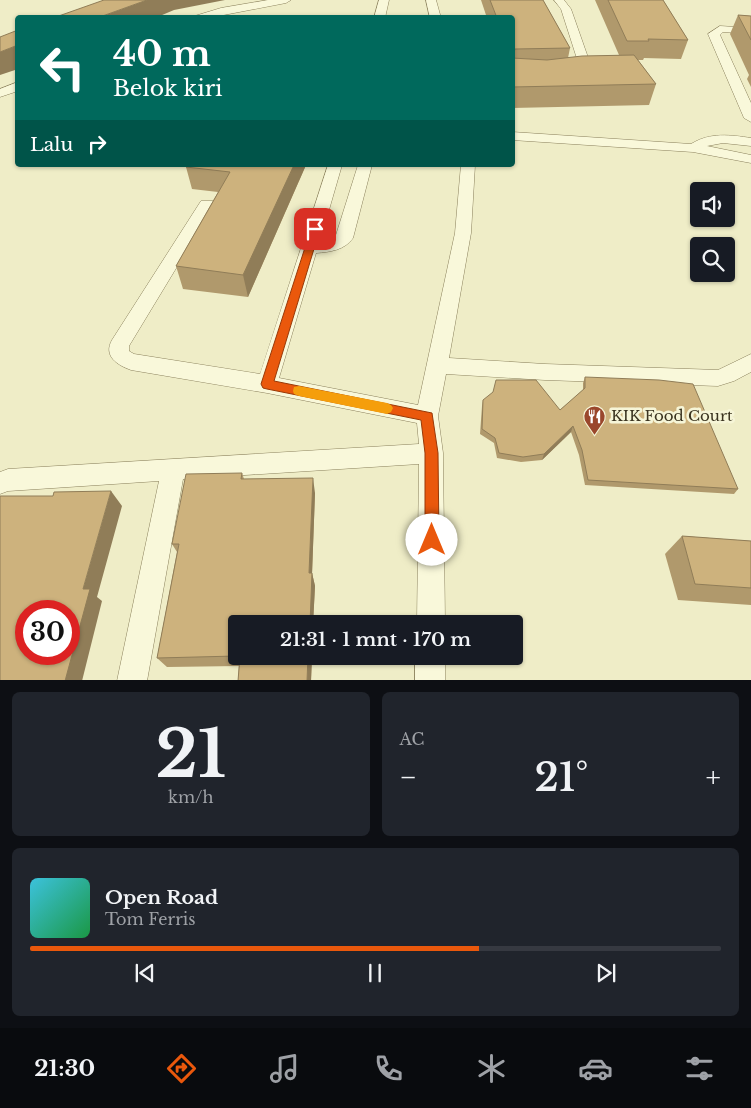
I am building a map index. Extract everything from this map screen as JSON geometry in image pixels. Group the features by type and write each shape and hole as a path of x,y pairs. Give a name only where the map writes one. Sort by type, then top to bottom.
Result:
{"street":[{"path":"203,15 220,10 286,0"},
{"path":"380,15 384,0"},
{"path":"431,0 435,15"},
{"path":"555,73 576,72 585,66 566,9 559,0"},
{"path":"751,31 720,29 714,34 751,118"},
{"path":"0,94 15,87"},
{"path":"515,136 693,148 751,159"},
{"path":"693,148 706,140 714,139 751,142"},
{"path":"267,384 334,167"},
{"path":"309,248 331,246 344,238 364,167"},
{"path":"431,615 431,453 427,416 464,233 468,167"},
{"path":"207,204 119,345 119,352 123,359 131,362 267,384 427,416"},
{"path":"438,365 545,372 718,378 751,362"},
{"path":"0,483 8,480 431,453"},
{"path":"132,680 173,470"},
{"path":"430,665 430,680"}],"building":[{"path":"104,0 147,0 105,15 62,15"},
{"path":"490,0 543,0 570,48 515,49 515,15 496,15"},
{"path":"608,0 663,0 688,40 648,39 649,41 627,41"},
{"path":"738,15 751,16 751,40"},
{"path":"15,31 15,46 0,52 0,37"},
{"path":"634,55 656,84 515,87 515,58 547,60 582,56"},
{"path":"186,167 293,167 243,275 176,266 230,172"},
{"name":"KIK Food Court","path":"585,377 659,380 693,384 738,489 588,480 582,450 573,426 544,454 523,457 499,453 495,438 482,429 483,400 493,392 496,380 536,380 560,410 585,388"},
{"path":"242,473 241,479 313,478 309,573 312,573 310,615 228,615 228,656 157,658 179,544 172,544 186,474"},
{"path":"111,491 83,589 90,589 80,626 80,600 15,600 15,665 69,665 65,680 0,680 0,496 53,496 54,492"},
{"path":"682,536 751,541 751,588 695,584"},
{"path":"239,665 308,665 307,680 238,680"}],"slow traffic":[{"path":"299,391 387,408"}],"place":[{"name":"KIK Food Court","path":"595,435"}],"route":[{"path":"315,229 267,384 427,416 431,453 432,540"}]}
